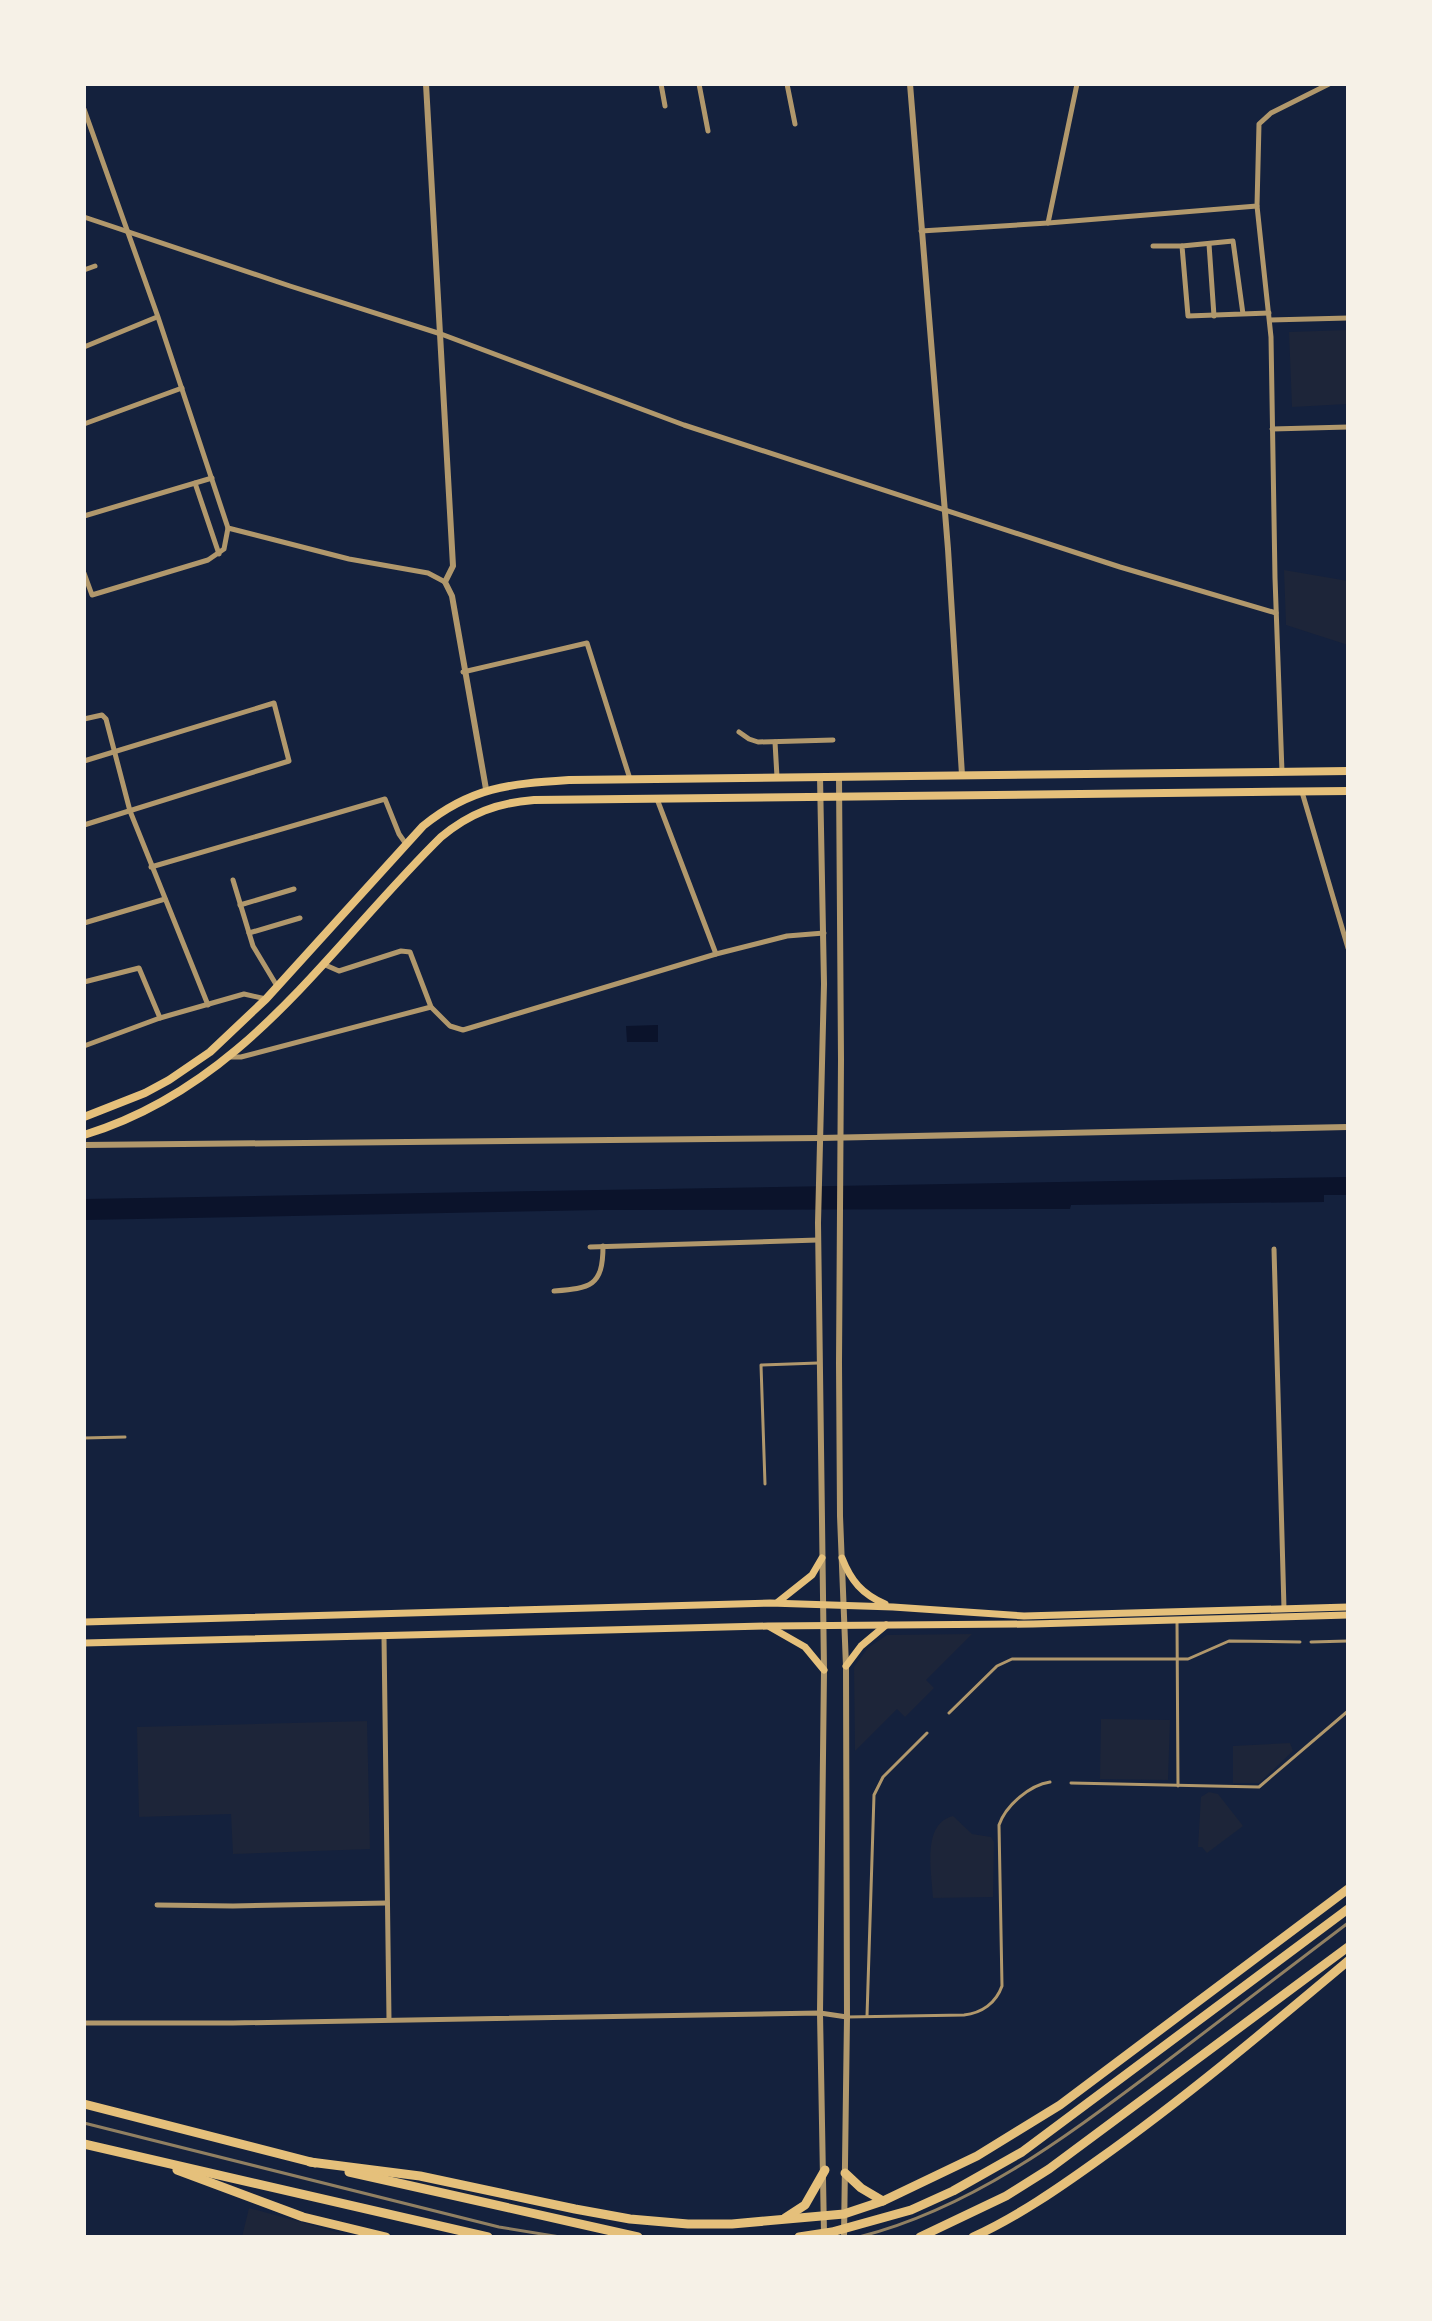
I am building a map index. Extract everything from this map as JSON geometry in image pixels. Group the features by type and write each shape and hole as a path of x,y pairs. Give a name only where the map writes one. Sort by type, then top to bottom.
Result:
{"highway":[{"path":"310,2162 420,2176 630,2219 688,2224 844,2214 883,2201 977,2156 1060,2105 1348,1889"},
{"path":"799,2237 832,2232 911,2210 999,2165 1062,2123 1348,1909"},
{"path":"920,2237 973,2213 1049,2169 1348,1947"},
{"path":"973,2237 1058,2188 1207,2078 1348,1961"},
{"path":"84,2104 310,2162 531,2215 638,2237"},
{"path":"84,2144 488,2237"},
{"path":"144,2157 303,2217 386,2237"},
{"path":"783,2220 805,2205 825,2170"},
{"path":"845,2173 861,2188 883,2201"}],"main road":[{"path":"84,1117 145,1093 192,1066 228,1037 406,844 442,810 486,789 532,782 1348,771"},
{"path":"1282,772 1282,791"},
{"path":"84,1135 122,1121 177,1094 231,1057 288,1002 418,859 458,822 492,806 534,800 1348,791"},
{"path":"776,1604 812,1575 822,1558"},
{"path":"842,1558 848,1575 861,1589 893,1607"},
{"path":"84,1622 823,1603 1024,1616 1348,1607"},
{"path":"84,1643 1348,1615"},
{"path":"846,1666 867,1640 888,1624"},
{"path":"768,1626 805,1647 824,1670"}],"street":[{"path":"426,84 453,566 445,582"},
{"path":"661,84 665,106"},
{"path":"699,84 708,131"},
{"path":"787,84 795,124"},
{"path":"910,84 948,549 962,775"},
{"path":"1048,223 1077,84"},
{"path":"1282,772 1270,316 1257,206 1259,124 1271,113 1329,84"},
{"path":"84,109 228,528 227,542 219,554 92,595 86,586 84,573"},
{"path":"921,231 1257,206"},
{"path":"84,217 441,334 684,425 1120,567 1276,613"},
{"path":"1153,246 1209,244 1229,240 1235,243 1243,314"},
{"path":"1209,244 1214,316"},
{"path":"1182,246 1187,315 1191,318 1243,314 1348,318"},
{"path":"84,270 95,266"},
{"path":"84,347 158,317"},
{"path":"84,424 182,388"},
{"path":"1272,429 1348,427"},
{"path":"84,516 212,478"},
{"path":"195,483 219,554"},
{"path":"228,528 349,559 428,573 445,582 452,596 486,789"},
{"path":"463,672 587,643 630,780"},
{"path":"84,761 274,703 289,761 84,825"},
{"path":"84,719 102,715 106,719 130,811 208,1005"},
{"path":"739,732 753,741 833,740"},
{"path":"775,742 777,778"},
{"path":"820,777 824,933 818,1223 824,1626 820,2013 825,2237"},
{"path":"839,777 839,1363 846,1666 844,2237"},
{"path":"1301,791 1348,948"},
{"path":"151,867 385,799 406,844"},
{"path":"657,799 716,954"},
{"path":"233,880 253,946 277,986"},
{"path":"240,905 294,889"},
{"path":"84,923 165,899"},
{"path":"249,933 300,918"},
{"path":"323,964 339,971 401,951 410,952 431,1007 450,1026 463,1030 716,954 787,936 824,933"},
{"path":"84,982 139,968 160,1018"},
{"path":"824,984 840,984"},
{"path":"84,1046 160,1018 244,994 266,999"},
{"path":"231,1057 241,1057 431,1007"},
{"path":"84,1145 820,1138 1348,1127"},
{"path":"590,1247 818,1240"},
{"path":"554,1291 582,1289 596,1281 603,1267 603,1246"},
{"path":"1274,1249 1284,1609"},
{"path":"820,1363 839,1363"},
{"path":"384,1637 389,2019"},
{"path":"157,1905 387,1903"},
{"path":"84,2023 820,2013 847,2017"}],"lane":[{"path":"765,1484 761,1365 820,1363"},
{"path":"84,1438 125,1437"},
{"path":"1177,1621 1178,1786"},
{"path":"949,1713 997,1666 1012,1659 1177,1659 1198,1656 1229,1641 1300,1642"},
{"path":"1311,1642 1348,1641"},
{"path":"1071,1783 1259,1787 1348,1711"},
{"path":"867,2016 874,1795 883,1777 927,1733"},
{"path":"847,2017 964,2015 974,2014 991,2004 1002,1986 999,1825 1002,1817 1031,1787 1050,1782"}],"shaded area":[{"path":"1347,330 1348,404 1292,407 1289,332"},
{"path":"1284,570 1348,581 1348,645 1286,625"},
{"path":"658,1025 658,1042 627,1042 626,1026"},
{"path":"1348,1177 1348,1195 1324,1195 1324,1202 1071,1205 1070,1209 600,1210 84,1220 84,1199"},
{"path":"972,1634 926,1680 934,1688 905,1717 897,1709 855,1751 854,1667 868,1648 887,1635"},
{"path":"1101,1719 1170,1720 1168,1780 1100,1779"},
{"path":"367,1721 370,1849 233,1854 231,1814 139,1817 137,1727"},
{"path":"1290,1743 1293,1751 1259,1783 1233,1783 1233,1746"},
{"path":"1209,1792 1218,1794 1243,1826 1207,1853 1198,1847 1201,1797"},
{"path":"953,1816 972,1834 991,1837 994,1842 993,1897 933,1898 930,1863 932,1839 943,1821"},
{"path":"249,2208 344,2234 343,2237 242,2237"}],"railway":[{"path":"859,2237 941,2208 1017,2167 1124,2093 1348,1923"},
{"path":"84,2123 499,2227 560,2237"}]}
